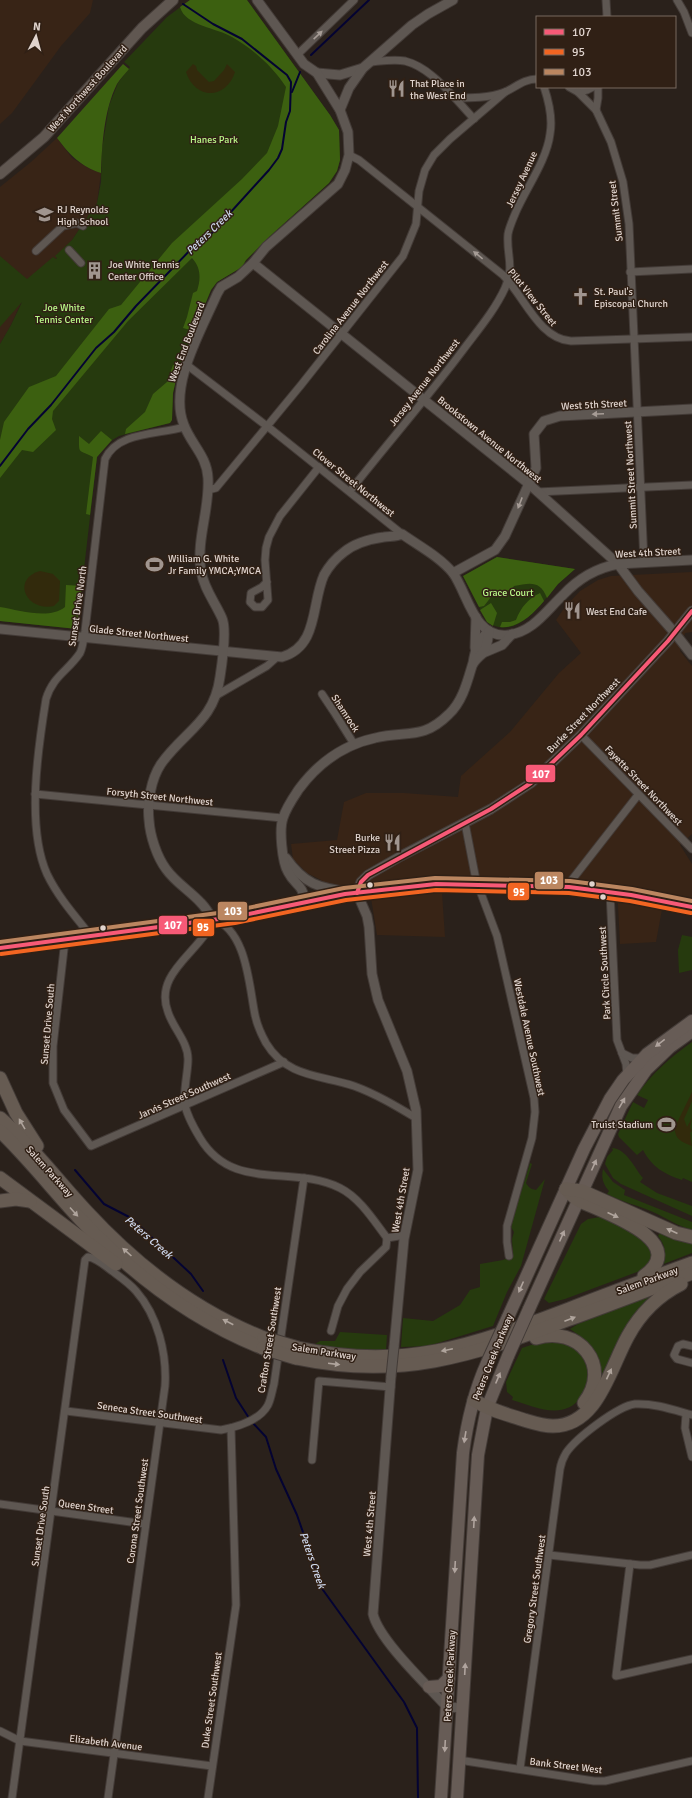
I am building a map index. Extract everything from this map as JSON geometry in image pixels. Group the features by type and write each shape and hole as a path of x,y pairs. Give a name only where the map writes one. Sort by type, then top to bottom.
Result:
{"highway":[{"path":"0,1078 25,1129 64,1179 68,1190"},
{"name":"Salem Parkway","path":"0,1118 30,1147 119,1244 157,1277 213,1314 263,1343"},
{"name":"Salem Parkway","path":"0,1132 112,1251 156,1288 193,1313 223,1331 297,1353 350,1366 402,1366 453,1358 507,1342 692,1273"},
{"path":"0,1178 166,1302 178,1310 193,1313"},
{"path":"566,1189 676,1233 692,1237"},
{"path":"580,1195 646,1230 654,1236 660,1244 662,1256 656,1268 622,1289"},
{"path":"0,1201 16,1199 32,1202"},
{"name":"Salem Parkway","path":"297,1353 368,1357 402,1356 434,1352 468,1345 692,1263"},
{"path":"489,1404 549,1426 565,1425 580,1418 595,1402 623,1344 640,1318 660,1298 678,1285 692,1279"},
{"path":"474,1400 545,1417 558,1417 571,1413 579,1408 588,1398 592,1389 595,1374 592,1359 583,1347 566,1337 549,1335 517,1344 507,1342"}],"main road":[{"name":"West Northwest Boulevard","path":"0,174 27,153 44,137 142,28 173,0"},
{"path":"0,948 213,919 357,893 435,885 478,884 569,887 643,896 692,907"},
{"name":"Peters Creek Parkway","path":"441,1798 463,1453 474,1400 508,1316 604,1108 627,1075 643,1058 692,1021"},
{"name":"Peters Creek Parkway","path":"457,1798 478,1455 489,1404 508,1356 616,1115 632,1087 662,1054 692,1031"},
{"path":"429,1687 441,1686 449,1678"}],"street":[{"path":"257,0 304,64 317,73 340,75 367,65 400,60 411,63 433,77 474,118"},
{"path":"297,54 339,16 354,0"},
{"path":"340,110 349,88 367,65 412,25 453,0"},
{"path":"606,0 606,16"},
{"path":"677,0 684,12 692,33"},
{"name":"West End Boulevard","path":"213,919 201,903 165,868 153,838 149,821 149,804 152,785 161,764 207,713 217,695 224,626 222,618 207,591 201,569 201,542 208,490 207,470 204,459 184,427 180,416 179,390 187,365 221,287 238,276 253,263 266,247 338,184 345,170 349,154 348,132 340,110 317,73"},
{"path":"455,98 481,97 505,92 523,82 536,79"},
{"name":"Jersey Avenue","path":"508,280 511,264 508,241 509,230 515,214 543,156 550,134 550,111 544,88"},
{"name":"Summit Street","path":"571,88 578,92 596,110 611,142 623,182 629,224 634,340"},
{"path":"578,92 591,88"},
{"path":"596,110 598,88"},
{"name":"Carolina Avenue Northwest","path":"208,490 216,488 341,335 403,256 416,224 425,170 434,155 505,92"},
{"name":"Pilot View Street","path":"349,154 359,160 418,206 508,280 544,330 558,339 570,341 692,337"},
{"path":"36,251 63,226 77,223 83,226"},
{"path":"69,250 81,263"},
{"name":"Brookstown Avenue Northwest","path":"253,263 529,484 618,564 692,655"},
{"path":"630,272 692,269"},
{"name":"Jersey Avenue Northwest","path":"350,491 423,399 439,382 484,322 499,300 508,280"},
{"name":"Summit Street Northwest","path":"634,340 642,562"},
{"name":"Clover Street Northwest","path":"187,365 350,491 402,534 434,555 453,573 476,617 488,631"},
{"name":"West 5th Street","path":"453,573 495,550 505,536 536,468 534,434 544,421 560,416 692,409"},
{"name":"Sunset Drive North","path":"91,936 54,888 41,858 35,812 35,794 46,699 49,688 80,652 84,638 105,459 108,452 119,443 129,439 184,427"},
{"path":"267,582 266,548 274,526 319,467"},
{"path":"537,492 692,485"},
{"name":"Glade Street Northwest","path":"0,629 276,658 282,657 293,653 300,647 310,633 321,585 325,574 335,560 343,552 358,544 402,534"},
{"name":"West 4th Street","path":"488,631 501,636 523,631 532,625 581,578 608,566 642,562 692,560"},
{"path":"631,581 634,569 642,562"},
{"name":"Burke Street Northwest","path":"357,893 361,882 368,875 514,796 530,783 581,735 692,611"},
{"path":"476,617 479,652"},
{"path":"304,902 303,889 287,871 281,841 282,818 294,797 312,773 332,755 354,744 377,737 415,734 431,728 449,714 457,705 473,663 488,640 488,631"},
{"path":"479,652 502,645 512,634"},
{"name":"Glade Street Northwest","path":"217,695 267,666 276,658"},
{"name":"Shamrock","path":"322,694 354,744"},
{"name":"Fayette Street Northwest","path":"581,735 692,849"},
{"name":"Forsyth Street Northwest","path":"35,794 282,818"},
{"path":"569,887 571,882 638,795"},
{"name":"Westdale Avenue Southwest","path":"465,823 478,884 497,936 534,1098 535,1112 532,1138 507,1226 509,1256"},
{"path":"284,854 298,874 312,884 328,889 357,893"},
{"name":"Park Circle Southwest","path":"610,892 617,1040 626,1064 627,1075"},
{"name":"West 4th Street","path":"357,893 367,916 372,974 378,1000 407,1071 416,1110 418,1170 405,1235 394,1347 373,1608 375,1620 381,1633 429,1687"},
{"path":"331,1331 338,1306 347,1289 360,1272 386,1247 387,1238 353,1197 341,1189 324,1181 253,1174 235,1169 222,1162 204,1144 194,1127 186,1105 185,1089 188,1058 187,1050 170,1018 164,997 171,976 206,933 213,919 226,925 245,960 255,1016 260,1032 267,1045 284,1062 311,1076 352,1085 369,1092 416,1118"},
{"name":"Sunset Drive South","path":"64,940 53,1046 53,1083 64,1110 91,1146"},
{"path":"622,1053 632,1058 643,1058"},
{"name":"Jarvis Street Southwest","path":"91,1146 284,1062"},
{"name":"Crafton Street Southwest","path":"231,1428 257,1417 266,1409 269,1403 274,1384 304,1178"},
{"path":"387,1238 405,1235"},
{"name":"Sunset Drive South","path":"12,1798 66,1411 85,1260 88,1257"},
{"name":"Corona Street Southwest","path":"88,1257 104,1265 137,1291 151,1313 164,1350 166,1370 108,1798"},
{"path":"692,1346 683,1344 678,1346 674,1355 677,1359 692,1363"},
{"path":"312,1460 319,1382 391,1387"},
{"name":"Gregory Street Southwest","path":"520,1769 561,1464 570,1447 616,1411 631,1405 652,1405 689,1414"},
{"name":"Seneca Street Southwest","path":"66,1411 210,1430 231,1428"},
{"path":"689,1414 686,1428 692,1457"},
{"name":"Duke Street Southwest","path":"208,1798 236,1605 231,1428"},
{"name":"Queen Street","path":"0,1504 145,1524"},
{"path":"549,1556 650,1565 692,1555"},
{"path":"630,1564 616,1676 692,1659"},
{"path":"429,1687 447,1707 462,1708"},
{"name":"Elizabeth Avenue","path":"0,1732 20,1740 212,1766"},
{"name":"Bank Street West","path":"459,1760 594,1781 605,1781 692,1761"}],"shaded area":[{"path":"0,0 93,0 90,13 61,46 12,113 0,124"},
{"name":"RJ Reynolds High School","path":"57,138 72,158 90,169 101,173 97,203 72,240 25,294 11,325 0,344 0,187 31,162"},
{"path":"692,572 692,632 685,633 680,651 692,666 692,834 680,845 692,864 692,898 665,893 656,942 620,944 617,886 565,881 441,878 445,937 377,935 371,898 326,905 322,892 321,880 307,873 293,859 291,844 337,840 344,802 366,793 404,793 458,797 461,776 510,732 559,673 581,653 556,620 565,607 580,591 598,580 611,576"}],"green space":[{"name":"Hanes Park","path":"190,0 247,0 330,115 339,130 340,160 337,171 329,183 270,236 246,260 242,267 217,282 211,290 178,370 173,393 172,420 170,423 119,436 109,442 97,457 77,629 0,621 0,344 22,302 0,327 0,256 27,279 53,257 56,259 57,258 55,256 72,240 97,203 101,182 102,149 109,106 118,83 130,67 124,62 167,17"},
{"path":"190,0 247,0 330,115 339,130 340,160 337,171 329,183 270,236 246,260 242,267 217,282 211,290 194,331 183,328 193,293 197,291 199,282 199,269 192,258 128,321 53,411 52,419 56,430 33,452 22,450 0,478 0,440 4,422 29,387 56,376 109,309 121,305 172,243 242,179 267,153 278,126 286,87 262,59 240,42 226,34 203,26 188,18 180,7"},
{"path":"123,64 129,69 117,84 106,116 101,173 81,163 66,150 57,138"},
{"path":"173,365 179,367 173,393 172,420 170,423 125,434 126,429 145,412 153,394 167,382"},
{"path":"101,431 112,440 97,457 90,515 86,514 93,457 80,451 79,436 89,444"},
{"name":"Grace Court","path":"497,557 575,569 556,586 543,603 526,619 508,627 498,627 487,622 463,576"},
{"name":"Grace Court","path":"497,557 575,569 558,584 547,598 538,586 534,584 525,584 514,586 512,589 491,597 484,606 479,607 463,576"},
{"path":"66,585 82,586 77,629 0,621 0,607 42,614 58,611 65,607"},
{"path":"540,593 544,601 525,620 513,626 500,627 502,622 516,620 525,604"},
{"path":"491,603 497,613 493,626 487,622 480,610"},
{"path":"682,935 692,937 692,970 679,973 678,950"},
{"name":"Truist Stadium","path":"692,1042 692,1182 683,1178 682,1180 676,1178 659,1169 650,1161 643,1150 637,1155 619,1137 618,1134 633,1102 644,1108 648,1100 637,1095 643,1087 662,1066"},
{"path":"612,1148 622,1151 626,1155 643,1178 640,1182 657,1193 692,1206 692,1216 621,1184 613,1178 605,1164 607,1157 613,1150"},
{"path":"530,1163 532,1164 526,1183 528,1186 531,1189 536,1190 545,1179 521,1266 507,1292 493,1326 428,1346 401,1347 403,1318 433,1321 460,1305 470,1290 480,1287 480,1264 503,1260 513,1256 512,1239 514,1232 511,1227 512,1221"},
{"path":"603,1169 613,1182 625,1190 624,1195 692,1222 692,1230 653,1212 607,1194 609,1191 603,1181"},
{"path":"600,1217 631,1227 657,1250 645,1269 565,1299 549,1303 544,1299 581,1224 588,1219"},
{"path":"661,1231 692,1242 692,1253 661,1265 665,1250 658,1236"},
{"path":"651,1295 655,1298 603,1380 601,1378 599,1361 593,1349 570,1329 578,1324"},
{"path":"340,1332 387,1335 386,1350 342,1349 315,1344 320,1341 335,1341"},
{"path":"553,1341 577,1346 589,1364 588,1383 584,1393 574,1404 566,1409 558,1410 539,1408 512,1400 513,1397 507,1392 506,1382 522,1348 537,1343"}],"sand":[{"path":"193,64 209,82 214,81 224,70 227,64 235,72 231,81 225,88 218,92 203,92 196,88 190,81 186,72"},
{"path":"40,571 53,574 60,581 59,601 54,606 44,607 36,604 30,600 26,594 24,587 26,581 31,575"},
{"path":"692,1092 692,1101 684,1119 687,1127 692,1118 690,1127 692,1131 690,1133 692,1146 679,1140 675,1127"}],"waterway":[{"path":"311,55 369,0"},
{"name":"Peters Creek","path":"0,466 28,429 51,405 96,348 114,332 136,306 198,242 210,235 269,170 278,158 282,149 286,122 290,111 291,82 287,75 242,39 213,24 183,4"},
{"path":"292,92 300,72"},
{"name":"Peters Creek","path":"75,1170 104,1204 131,1218 191,1274 203,1291"},
{"name":"Peters Creek","path":"223,1360 236,1398 249,1418"},
{"name":"Peters Creek","path":"252,1422 266,1437 276,1469 297,1515 323,1590 404,1702 417,1728 418,1798"}],"transit line":[{"name":"107","path":"357,893 361,882 368,875 491,809 531,783 581,735 668,641 692,611"},
{"name":"103","path":"0,942 233,911 344,888 435,878 570,881 632,889 692,901"},
{"name":"107","path":"0,948 234,917 345,894 436,884 569,887 631,895 692,907"},
{"name":"95","path":"1,954 235,923 346,900 436,890 569,893 630,901 691,913"}],"place":[{"name":"That Place in the West End","path":"397,89"},
{"name":"RJ Reynolds High School","path":"44,215"},
{"name":"Joe White Tennis Center Office","path":"95,270"},
{"name":"St. Paul's Episcopal Church","path":"581,297"},
{"name":"William G. White Jr Family YMCA;YMCA","path":"155,564"},
{"name":"West End Cafe","path":"573,611"},
{"name":"Burke Street Pizza","path":"393,843"},
{"name":"Truist Stadium","path":"666,1124"}],"park label":[{"name":"Joe White Tennis Center","path":"64,312"}]}
